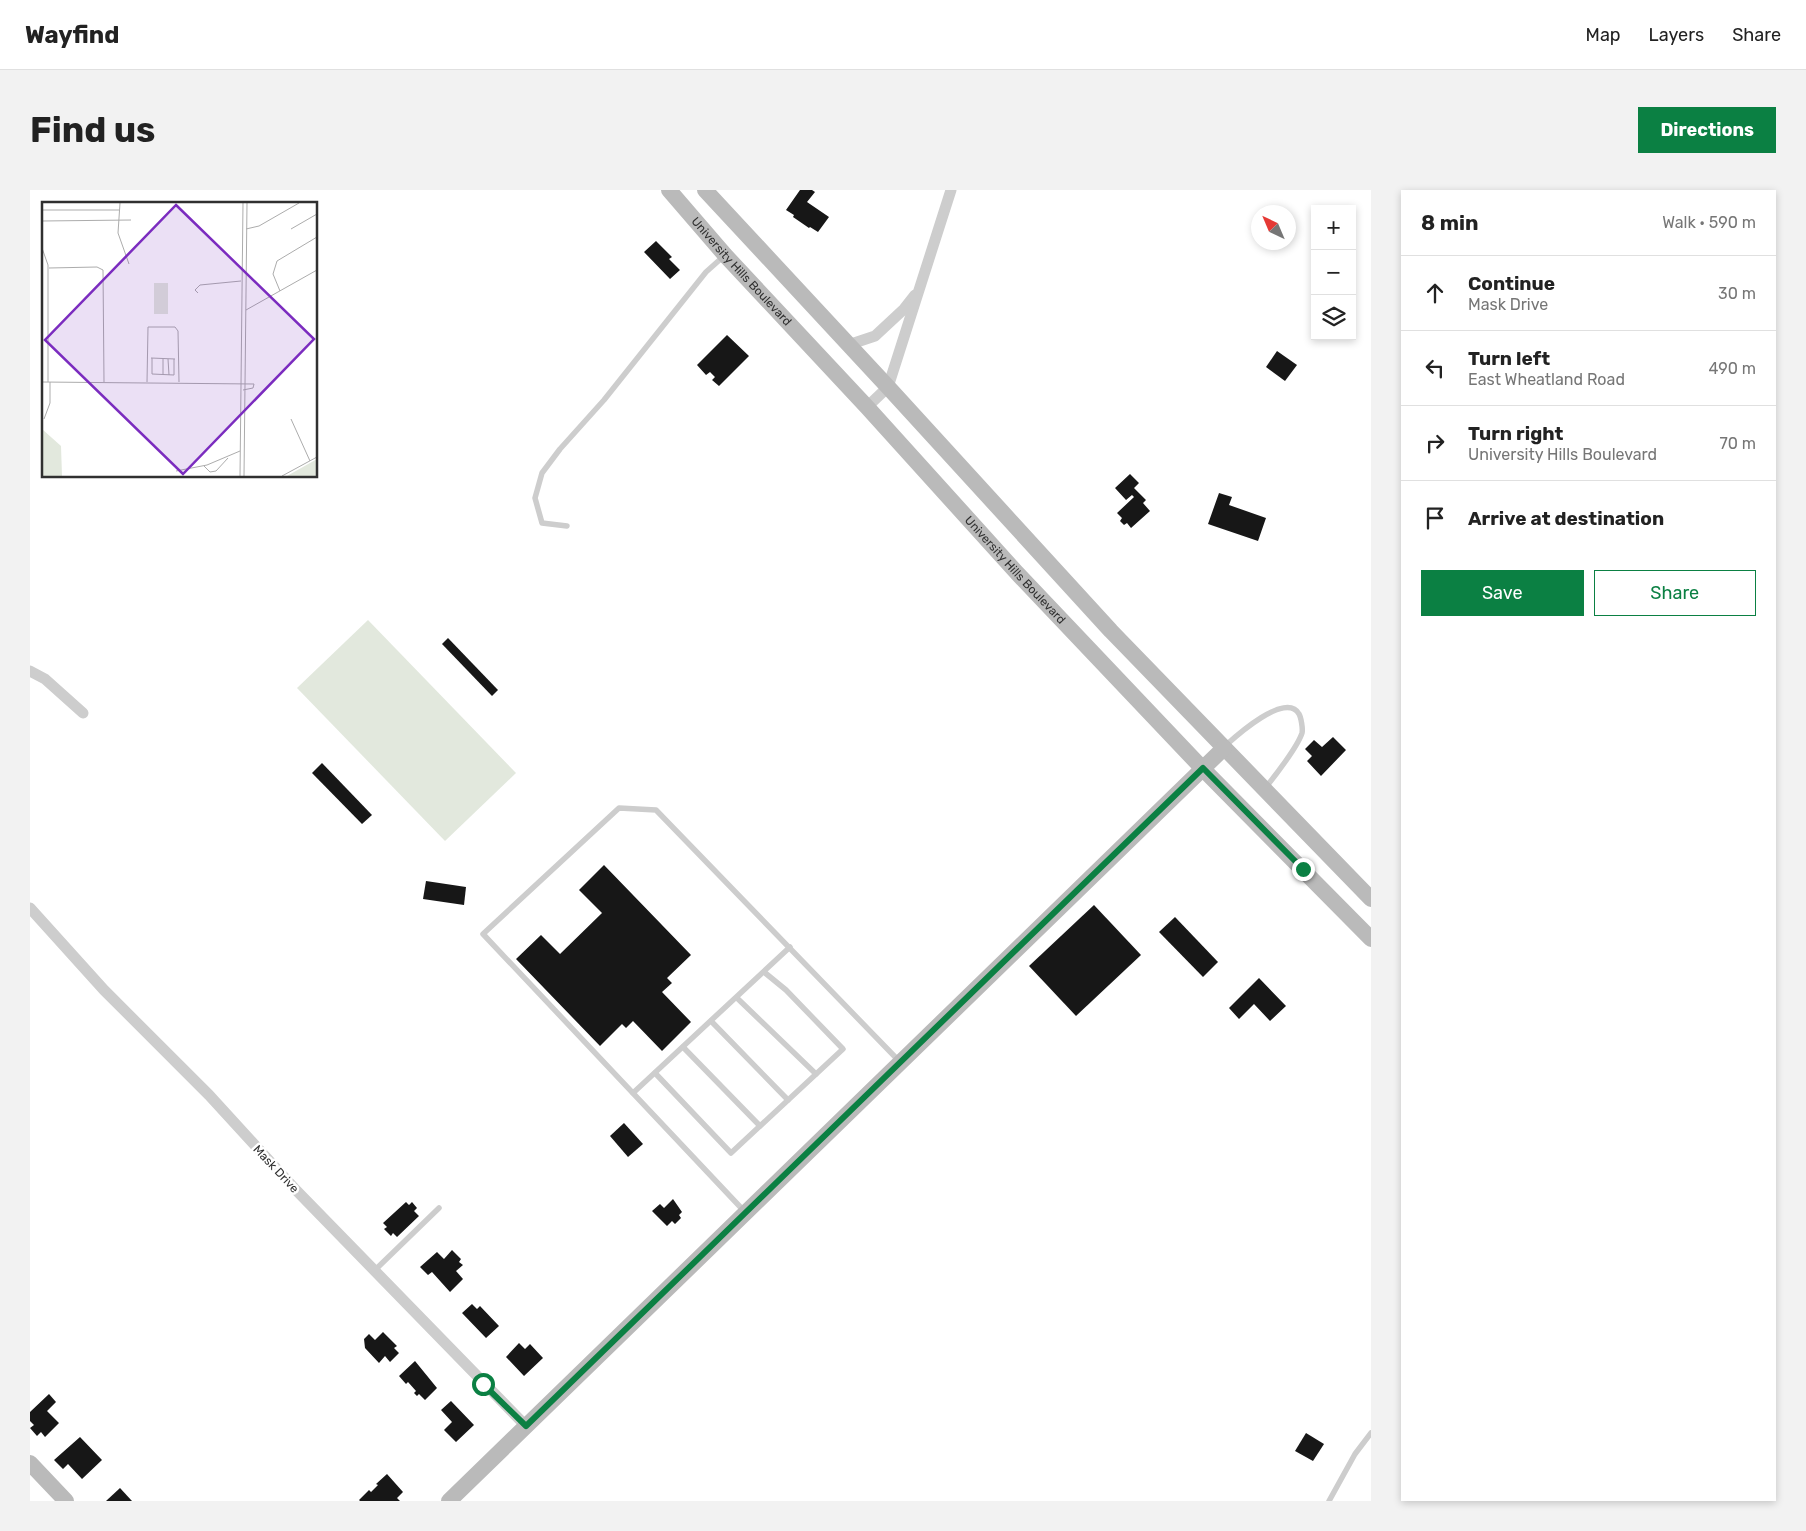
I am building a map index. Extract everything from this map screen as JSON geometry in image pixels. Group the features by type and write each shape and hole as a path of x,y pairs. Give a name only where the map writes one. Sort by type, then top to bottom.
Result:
{"main road":[{"name":"University Hills Boulevard","path":"669,190 725,255 867,407 1017,573 1203,768 1371,939"},
{"path":"705,190 1111,631 1371,899"},
{"path":"725,255 746,235"},
{"path":"449,1501 1224,748"},
{"path":"1303,869 1323,850"},
{"path":"1333,901 1353,881"},
{"path":"30,1463 66,1501"}],"street":[{"path":"867,407 888,387 921,288 950,190"},
{"path":"848,345 875,336 904,310 921,288"},
{"path":"30,671 45,678 83,713"},
{"name":"Mask Drive","path":"30,908 104,990 209,1095 294,1188 526,1426"}],"lane":[{"path":"567,526 542,523 535,498 542,473 560,449 604,400 706,272 725,255"},
{"path":"1224,748 1237,735 1265,715 1282,707 1291,707 1296,710 1299,714 1302,732 1287,758 1264,789"},
{"path":"745,1212 483,934 619,808 656,810 900,1062"},
{"path":"633,1094 790,948"},
{"path":"655,1073 731,1153 843,1049 786,990 764,972"},
{"path":"736,998 816,1074"},
{"path":"711,1021 788,1100"},
{"path":"684,1047 760,1126"},
{"path":"374,1271 439,1208"},
{"path":"1329,1501 1356,1454 1371,1433"}],"shaded area":[{"path":"368,620 516,773 445,841 297,688"}],"building":[{"path":"800,190 812,190 815,192 807,202 829,217 818,232 793,217 794,215 786,210"},
{"path":"656,241 672,257 669,259 680,270 670,279 644,252"},
{"path":"727,335 749,356 719,386 712,380 715,377 710,372 706,375 697,365"},
{"path":"1277,351 1297,365 1285,381 1266,367"},
{"path":"1130,474 1139,483 1134,488 1146,500 1143,503 1150,511 1131,528 1127,523 1124,525 1120,521 1122,518 1117,513 1134,497 1132,495 1126,500 1115,488"},
{"path":"1219,493 1232,497 1229,505 1266,518 1258,541 1208,524"},
{"path":"448,638 498,690 492,696 442,644"},
{"path":"1333,737 1346,750 1321,776 1307,761 1312,756 1305,749 1314,740 1322,747"},
{"path":"322,763 372,815 362,824 312,773"},
{"path":"604,865 691,955 667,978 672,983 662,992 691,1022 662,1051 633,1021 626,1028 622,1024 600,1046 516,959 541,935 560,954 602,913 579,890"},
{"path":"426,881 466,887 464,905 423,899"},
{"path":"1094,905 1141,955 1076,1016 1029,966"},
{"path":"1175,917 1218,962 1203,977 1159,932"},
{"path":"1259,978 1286,1006 1270,1021 1254,1004 1239,1019 1229,1008"},
{"path":"624,1123 643,1144 628,1157 610,1136"},
{"path":"673,1199 682,1212 679,1215 681,1218 675,1224 672,1221 667,1226 652,1211 660,1204 664,1208"},
{"path":"406,1202 409,1205 412,1202 417,1208 414,1211 419,1216 397,1237 393,1233 391,1236 384,1229 387,1227 383,1223"},
{"path":"452,1250 461,1259 459,1262 463,1265 456,1271 463,1279 450,1292 432,1272 428,1275 420,1267 437,1252 444,1259"},
{"path":"472,1304 477,1309 480,1306 499,1326 486,1338 462,1313"},
{"path":"383,1332 397,1346 394,1348 399,1353 390,1362 385,1356 379,1363 365,1348 364,1339 369,1334 375,1340"},
{"path":"519,1343 525,1349 530,1344 543,1358 524,1376 506,1357"},
{"path":"415,1361 437,1388 425,1400 419,1394 417,1396 414,1393 416,1391 408,1382 406,1384 399,1376"},
{"path":"49,1394 56,1402 47,1411 59,1423 45,1437 41,1432 37,1436 30,1428 34,1425 30,1421 30,1412"},
{"path":"451,1401 474,1425 456,1442 444,1430 452,1422 441,1410"},
{"path":"1306,1433 1324,1444 1313,1461 1295,1451"},
{"path":"80,1437 102,1460 82,1479 68,1464 63,1469 54,1460"},
{"path":"387,1474 403,1492 397,1498 400,1501 359,1500 369,1490 371,1492 378,1485 376,1484"},
{"path":"120,1488 132,1501 106,1501"}],"route":[{"path":"483,1384 526,1426 1203,768 1303,869"}]}
